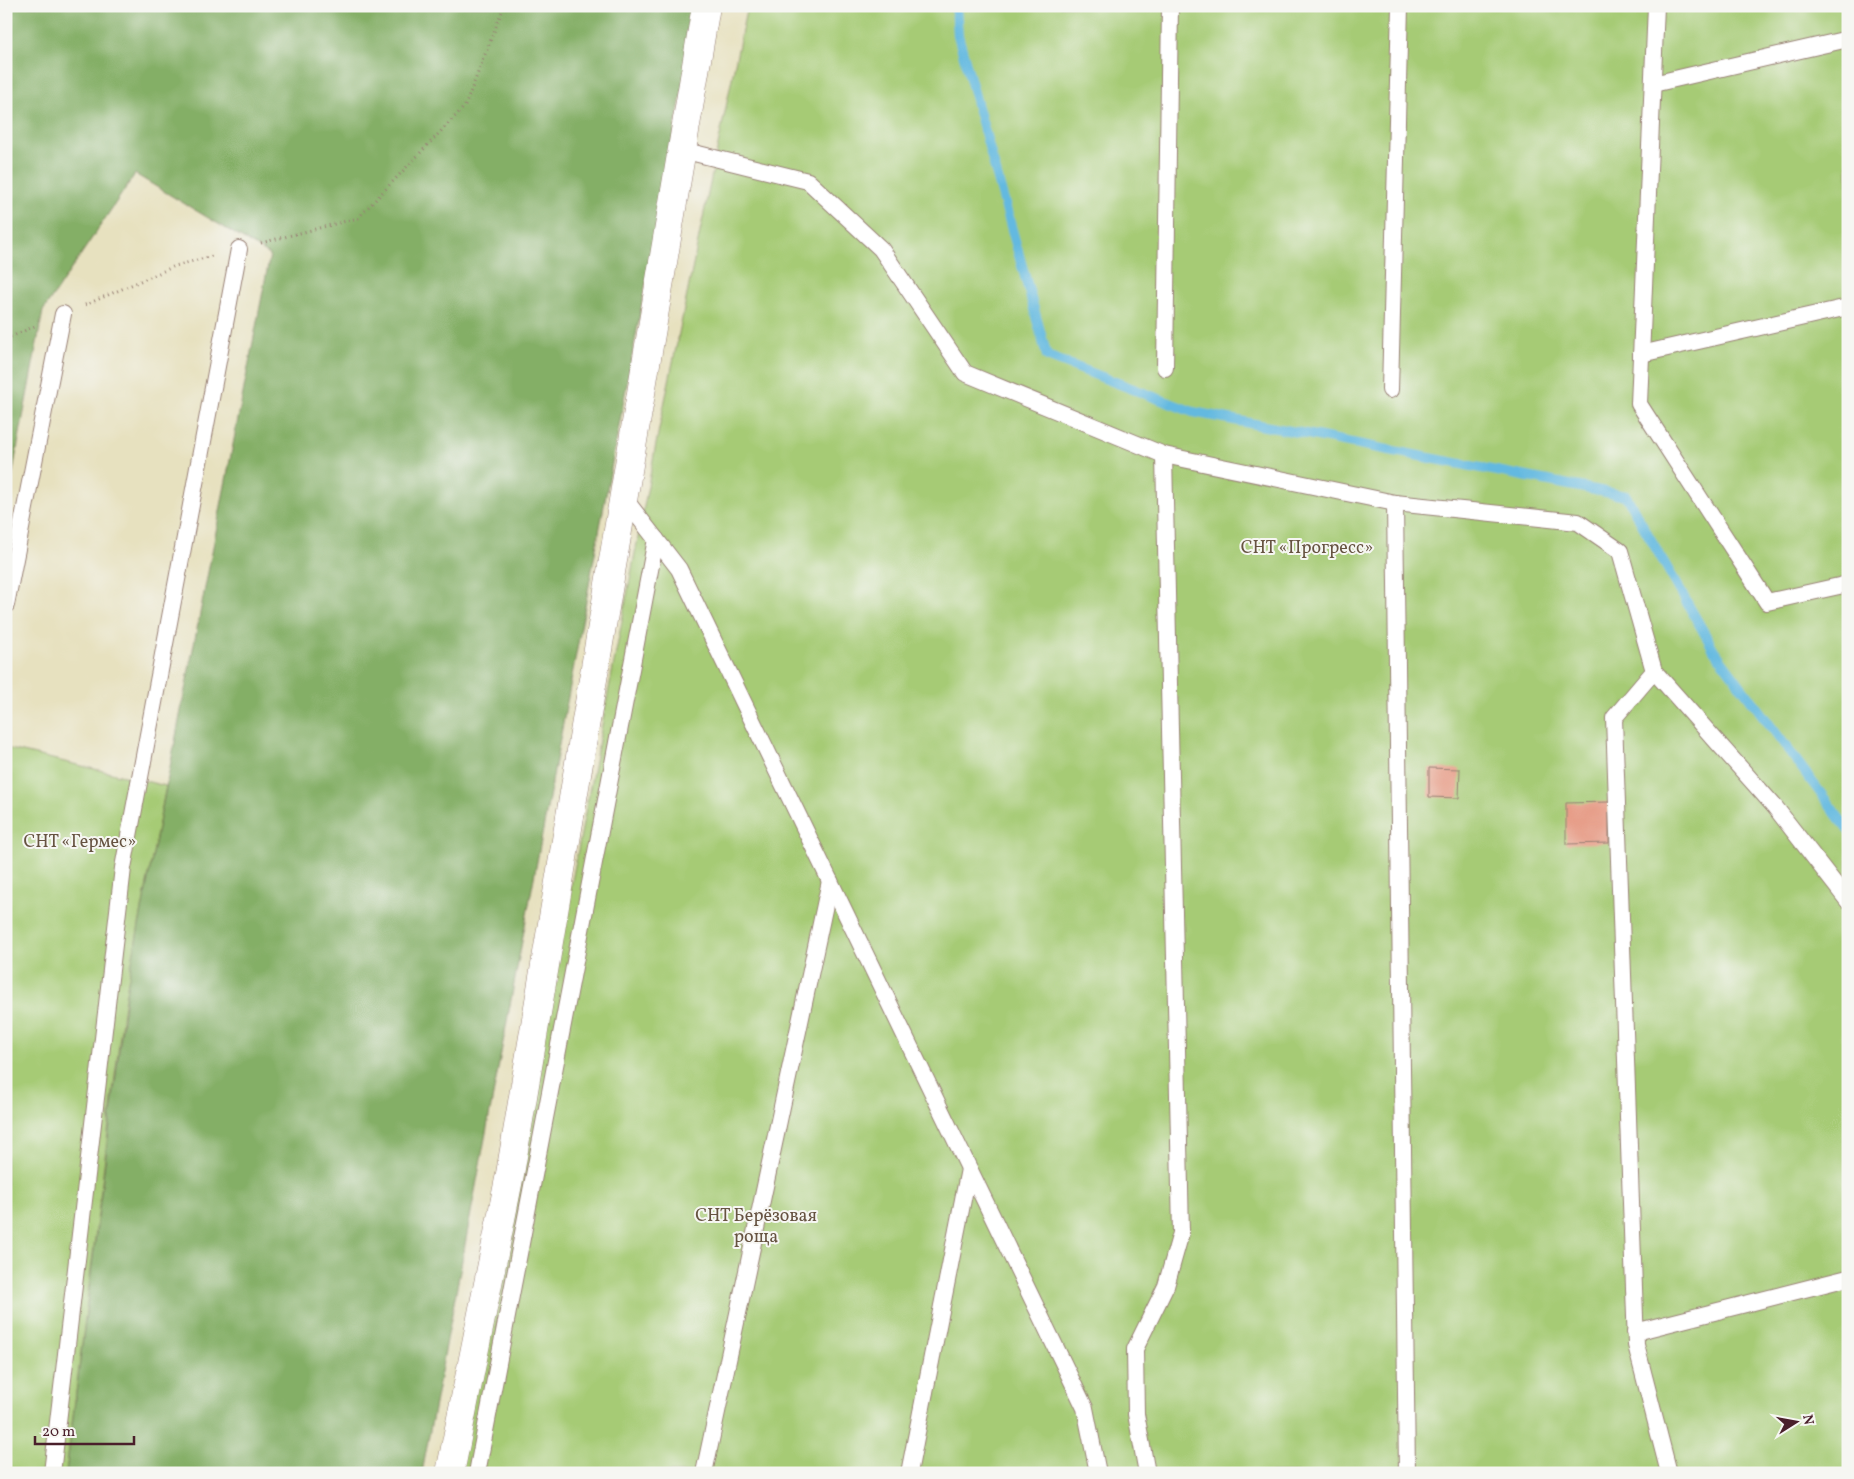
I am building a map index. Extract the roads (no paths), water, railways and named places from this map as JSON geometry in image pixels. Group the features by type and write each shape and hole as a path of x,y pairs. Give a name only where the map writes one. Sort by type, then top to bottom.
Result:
{"street":[{"path":"450,1473 510,1174 706,6"}],"lane":[{"path":"1165,368 1170,6"},
{"path":"1390,390 1400,6"},
{"path":"1656,6 1639,404 1767,602 1848,584"},
{"path":"1653,84 1848,39"},
{"path":"682,150 808,181 881,249 965,373 1164,455 1395,503 1578,522 1620,552 1654,671 1775,807 1848,901"},
{"path":"52,1473 123,868 239,249"},
{"path":"1641,354 1848,307"},
{"path":"6,605 63,314"},
{"path":"1147,1473 1136,1414 1135,1349 1166,1286 1181,1233 1164,455"},
{"path":"624,498 679,569 1085,1408 1098,1473"},
{"path":"1395,503 1407,1473"},
{"path":"476,1473 656,539"},
{"path":"1654,671 1614,718 1635,1332 1636,1345 1669,1473"},
{"path":"704,1473 830,880"},
{"path":"909,1473 969,1169"},
{"path":"1635,1332 1848,1278"}],"waterway":[{"path":"956,6 958,35 1047,356 1193,412 1626,496 1714,650 1848,830"}],"park label":[{"name":"СНТ «Прогресс»","path":"1307,548"},
{"name":"СНТ «Гермес»","path":"80,842"},
{"name":"СНТ Берёзовая роща","path":"756,1226"}]}
